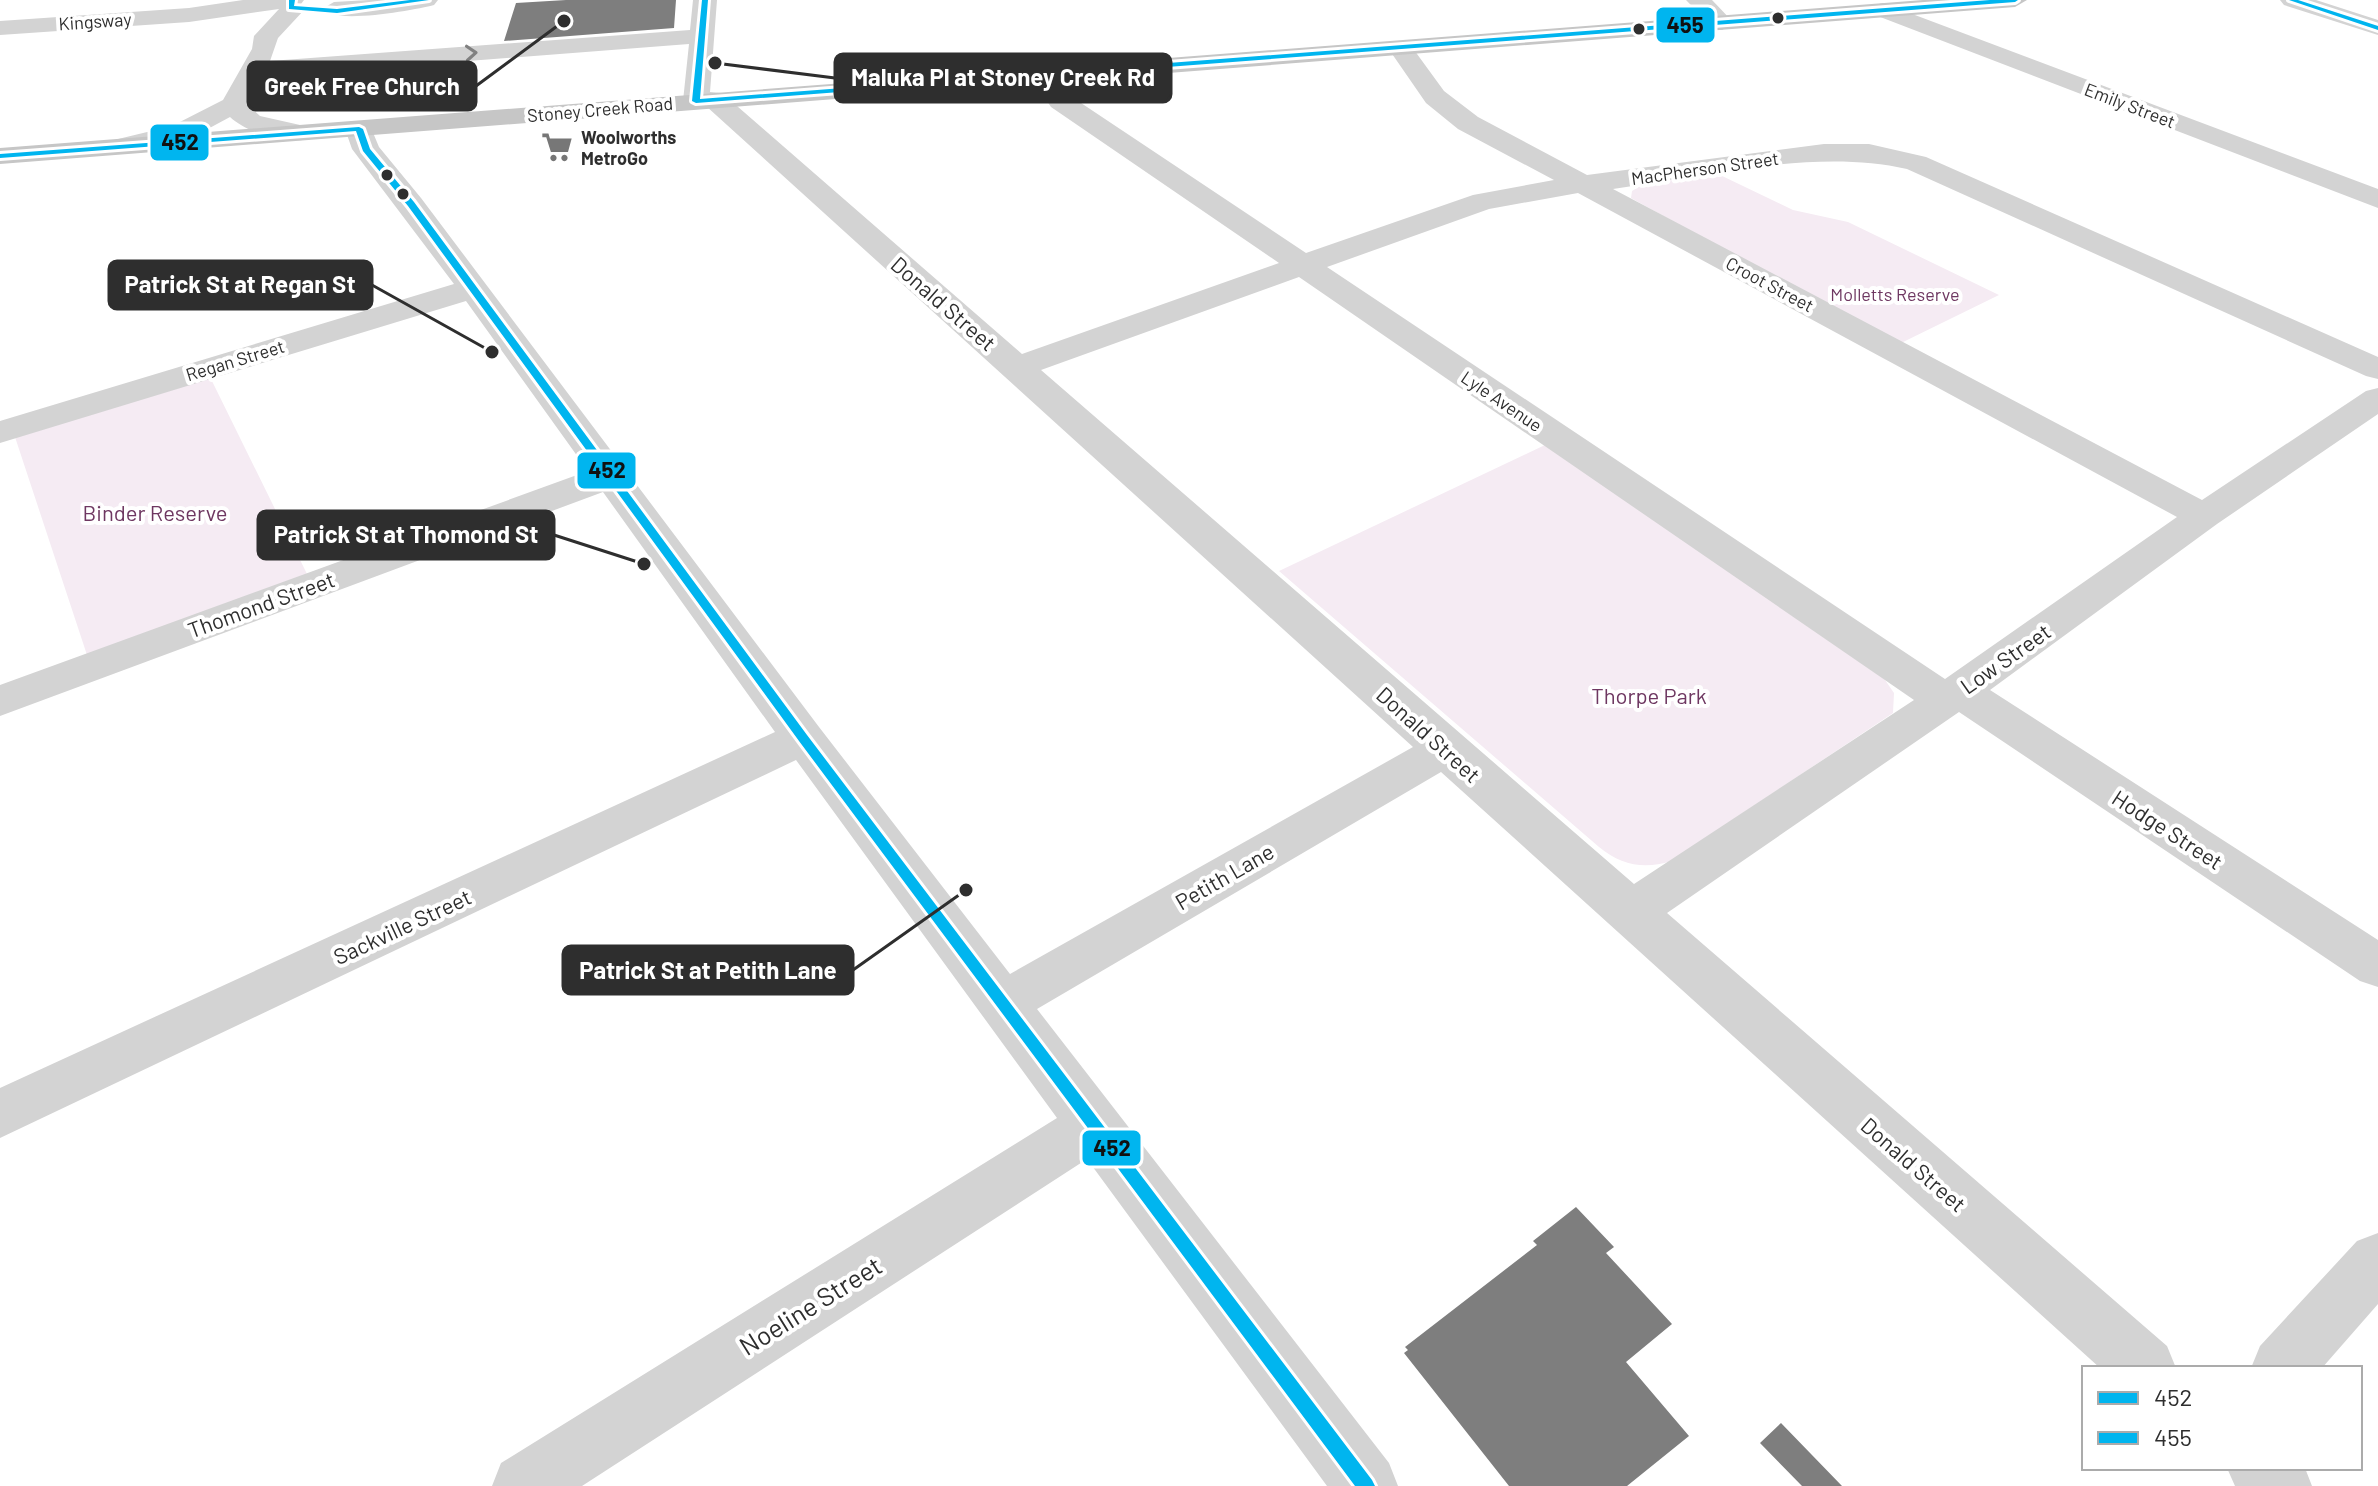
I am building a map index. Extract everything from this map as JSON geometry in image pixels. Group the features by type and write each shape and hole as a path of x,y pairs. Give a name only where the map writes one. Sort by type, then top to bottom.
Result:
{"main road":[{"name":"Stoney Creek Road","path":"0,156 2015,0"}],"street":[{"path":"124,146 181,132 233,105 261,51 292,4 391,6 426,0"},
{"path":"705,0 702,36 705,100"},
{"path":"1698,0 1722,23"},
{"path":"2292,0 2378,28"},
{"name":"Kingsway","path":"189,15 245,14 292,4"},
{"name":"Kingsway","path":"0,28 189,15 292,4"},
{"path":"261,51 294,23 335,7"},
{"name":"Emily Street","path":"1883,10 2378,199"},
{"path":"245,14 263,24 261,51"},
{"path":"261,51 702,36"},
{"name":"Croot Street","path":"1400,48 1435,97 1450,110 2204,516"},
{"name":"Donald Street","path":"705,100 1017,367 2143,1366"},
{"name":"Lyle Avenue","path":"1060,101 1301,266 1952,695"},
{"path":"233,105 251,122 299,133"},
{"path":"359,129 366,149 411,204 471,289 613,475 803,738 1002,1004 1096,1123 1366,1486"},
{"name":"MacPherson Street","path":"1017,367 1483,201 1583,184 1824,152 1893,156 1916,163 2378,369"},
{"name":"Regan Street","path":"0,432 471,289"},
{"name":"Low Street","path":"1629,913 1952,695 2204,516 2378,398"},
{"name":"Thomond Street","path":"0,701 613,475"},
{"name":"Hodge Street","path":"1952,695 2378,966"},
{"name":"Sackville Street","path":"0,1114 803,738"},
{"name":"Petith Lane","path":"1002,1004 1446,749"},
{"name":"Noeline Street","path":"524,1486 1096,1123"},
{"path":"2284,1366 2378,1261"},
{"path":"2261,1470 2280,1486"}],"green space":[{"name":"Molletts Reserve","path":"1718,174 1793,210 1848,222 1999,295 1897,345 1631,198 1632,191 1645,183"},
{"name":"Binder Reserve","path":"210,377 307,574 87,655 15,437"},
{"name":"Thorpe Park","path":"1545,445 1883,677 1894,693 1893,713 1671,861 1651,865 1624,862 1599,847 1279,571"}],"building":[{"path":"676,0 674,28 504,41 516,3"},
{"path":"1576,1207 1614,1247 1606,1253 1672,1324 1626,1362 1689,1436 1627,1486 1509,1486 1404,1353 1408,1350 1405,1347 1537,1245 1533,1241"},
{"path":"1781,1423 1842,1486 1802,1486 1760,1443"}],"transit line":[{"name":"455","path":"292,0 291,8 337,11 426,0"},
{"name":"455","path":"696,101 705,0"},
{"name":"455","path":"696,101 2015,0"},
{"name":"455","path":"2292,0 2378,28"},
{"name":"452","path":"359,129 366,149 411,204 803,738 1366,1486"},
{"name":"452","path":"0,156 359,129"}],"place":[{"name":"Greek Free Church","path":"564,21"},
{"name":"Maluka Pl at Stoney Creek Rd","path":"715,63"},
{"name":"Woolworths MetroGo","path":"557,147"},
{"name":"Patrick St at Regan St","path":"492,352"},
{"name":"Patrick St at Thomond St","path":"644,564"},
{"name":"Patrick St at Petith Lane","path":"966,890"}]}
